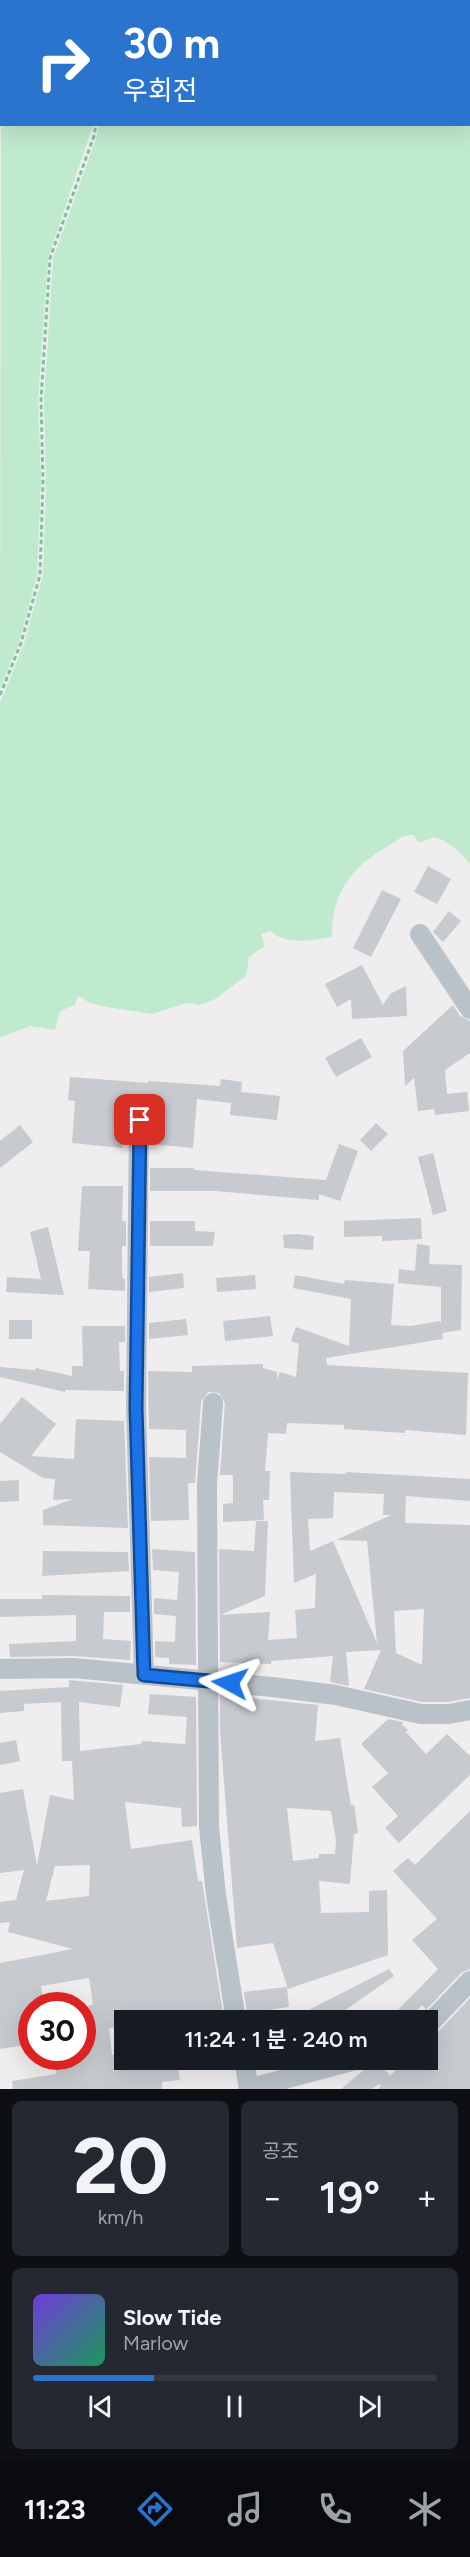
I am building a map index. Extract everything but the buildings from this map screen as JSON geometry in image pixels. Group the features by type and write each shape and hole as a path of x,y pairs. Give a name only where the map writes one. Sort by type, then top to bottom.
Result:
{"street":[{"path":"420,934 470,1009"},
{"path":"140,1120 136,1408 144,1675"},
{"path":"213,1403 207,1484 208,1827 234,2010"},
{"path":"0,1669 74,1668 208,1681 336,1695 421,1714 449,1714 470,1710"},
{"path":"438,2015 470,1981"},
{"path":"246,2070 249,2089 318,2070"}],"path":[{"path":"0,694 21,643 40,575 44,481 41,400 50,258 96,126"}],"green space":[{"path":"1,126 93,126 48,258 38,400 41,481 37,575 19,643 0,688"},
{"path":"99,126 470,126 470,864 445,841 434,837 419,843 413,835 403,837 363,863 346,883 335,907 332,937 300,941 284,939 270,931 261,934 265,946 249,957 246,976 215,999 200,1005 186,1003 152,1014 90,1003 78,996 75,1005 60,1011 55,1030 30,1026 0,1038 0,703 24,644 43,575 46,481 44,400 53,259"}],"route":[{"path":"140,1120 136,1408 144,1675 230,1683"}]}
